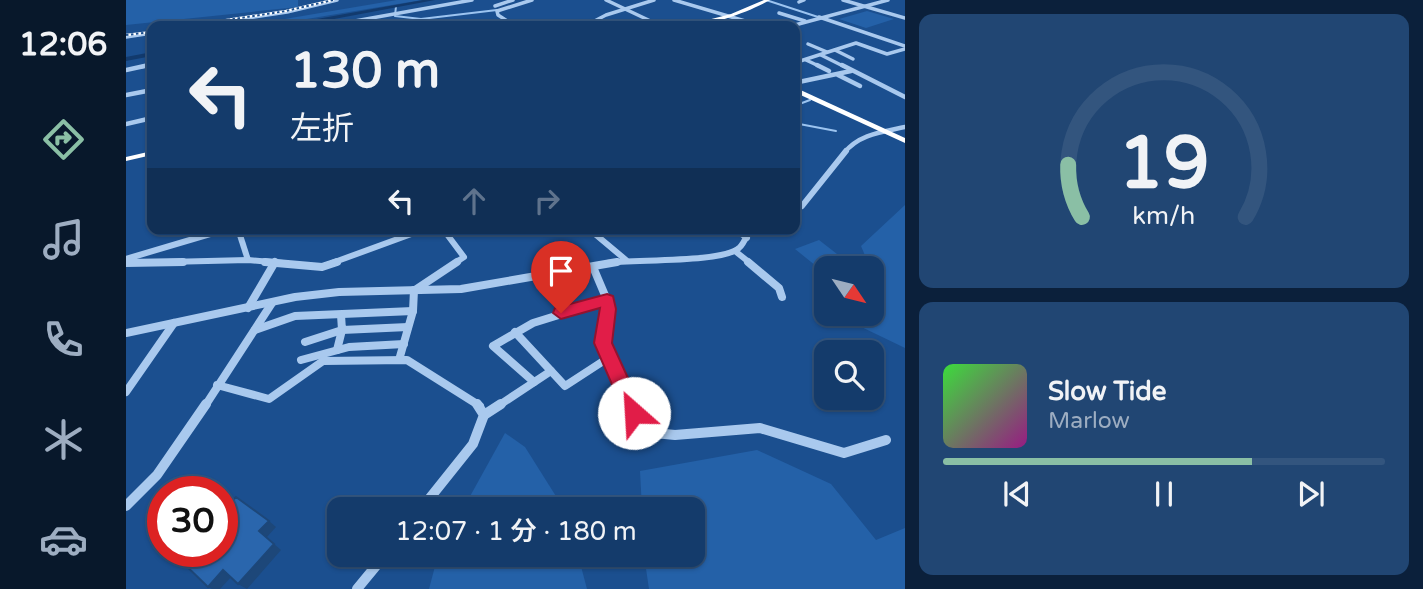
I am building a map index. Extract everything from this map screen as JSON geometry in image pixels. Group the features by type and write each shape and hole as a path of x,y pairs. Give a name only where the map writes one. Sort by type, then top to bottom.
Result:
{"highway":[{"path":"713,21 770,0"},
{"path":"708,21 734,15"},
{"path":"800,92 905,141"},
{"path":"126,158 147,153"}],"street":[{"path":"321,0 327,2"},
{"path":"227,21 287,12 337,0"},
{"path":"356,21 472,0"},
{"path":"495,6 513,0"},
{"path":"506,21 497,11 532,0"},
{"path":"606,0 651,21"},
{"path":"596,21 654,0"},
{"path":"674,0 749,21"},
{"path":"799,2 804,0"},
{"path":"843,0 905,18"},
{"path":"800,23 868,7 884,0"},
{"path":"454,4 461,11"},
{"path":"428,9 430,14"},
{"path":"779,13 805,22"},
{"path":"377,21 386,16"},
{"path":"818,17 905,48"},
{"path":"126,37 147,34"},
{"path":"800,61 856,43 887,54 905,48"},
{"path":"808,44 828,52"},
{"path":"835,50 853,59"},
{"path":"821,55 905,97"},
{"path":"805,60 830,71"},
{"path":"126,70 147,66"},
{"path":"800,82 852,71"},
{"path":"837,74 860,86"},
{"path":"126,95 147,91"},
{"path":"126,124 147,119"},
{"path":"800,207 852,143 883,131 905,127"},
{"path":"126,261 209,235"},
{"path":"240,235 248,260"},
{"path":"126,261 248,260 322,267 409,235"},
{"path":"414,290 464,257 448,235"},
{"path":"596,235 626,260"},
{"path":"743,235 747,238"},
{"path":"126,333 295,297 339,292 461,289 626,260 697,258 735,251 748,235"},
{"path":"735,251 779,288 782,296"},
{"path":"248,308 275,262"},
{"path":"593,267 607,300 603,343 608,358 634,413 642,425 655,433 675,435 761,428 844,453 886,440"},
{"path":"400,360 413,311 414,290"},
{"path":"534,382 494,346 515,332 561,313 607,300"},
{"path":"126,506 157,475 175,452 273,303"},
{"path":"253,331 295,316 413,311"},
{"path":"337,350 342,330 341,315"},
{"path":"126,392 174,323"},
{"path":"305,342 342,330 408,327"},
{"path":"515,332 565,386 608,358"},
{"path":"301,360 349,347 404,344"},
{"path":"217,386 269,399 323,361 407,360 480,406 484,415"},
{"path":"431,497 473,444 484,415 551,371"},
{"path":"357,589 375,567"}],"shaded area":[{"path":"126,0 298,0 298,7 126,25"},
{"path":"397,0 422,0 294,21 273,21"},
{"path":"867,11 894,19 866,28 839,19"},
{"path":"905,205 905,348 859,326 884,326 884,256 865,256 861,246"},
{"path":"819,240 840,256 814,256 814,264 795,249"},
{"path":"505,433 525,447 556,497 470,497"},
{"path":"757,450 831,484 876,540 905,528 905,589 649,589 646,567 705,567 705,497 641,497 640,471"},
{"path":"435,567 581,567 587,589 429,589"}],"building":[{"path":"238,498 269,521 259,531 274,544 238,584 223,570 208,587 187,567 238,567"}],"waterway":[{"path":"316,21 432,0"},
{"path":"766,0 818,17"},
{"path":"396,6 395,16 421,19 497,10"},
{"path":"126,59 147,55"},
{"path":"800,104 810,100"},
{"path":"800,124 836,131"}],"railway":[{"path":"221,21 286,11 333,0"},
{"path":"126,35 147,33"}],"route":[{"path":"561,313 607,300 603,343 634,413"}]}
